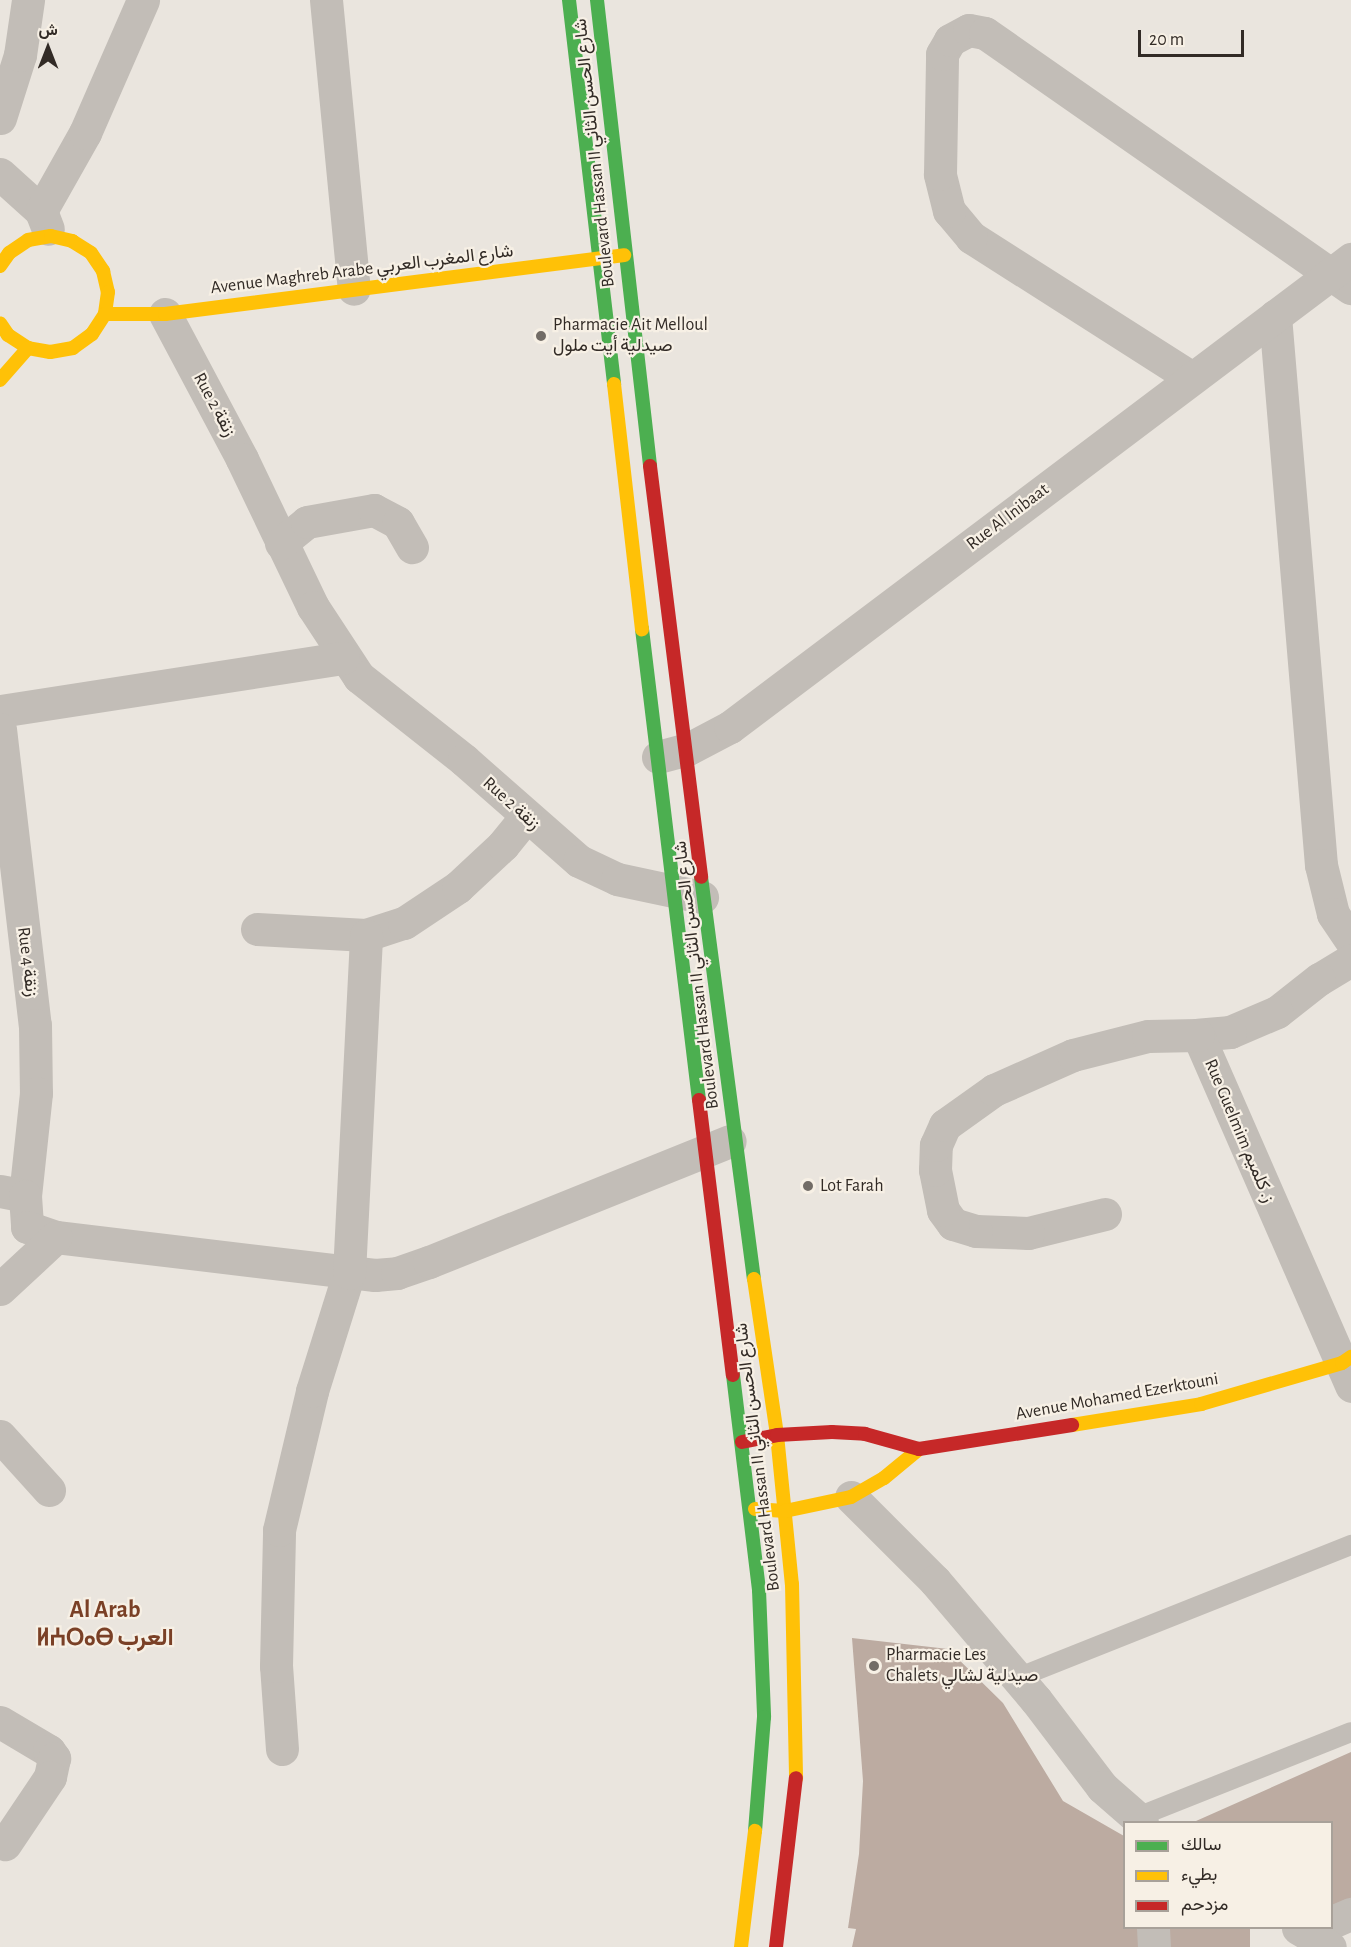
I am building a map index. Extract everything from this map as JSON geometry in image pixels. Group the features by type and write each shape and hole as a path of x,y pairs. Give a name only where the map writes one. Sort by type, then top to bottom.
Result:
{"main road":[{"name":"Boulevard Hassan II شارع الحسن الثاني","path":"569,0 675,894 720,1145 777,1435 792,1584 798,1761 776,1947"},
{"name":"Boulevard Hassan II شارع الحسن الثاني","path":"597,0 624,255 706,897 720,1145 742,1442 759,1590 764,1717 757,1816 741,1947"},
{"path":"0,266 9,253 46,224 91,253 103,271 108,292 105,314 92,334 73,348 50,352 28,348 8,335 0,322"},
{"name":"Avenue Maghreb Arabe شارع المغرب العربي","path":"105,314 165,314 624,255"},
{"path":"0,380 17,365 28,348"},
{"name":"Avenue Mohamed Ezerktouni","path":"742,1442 777,1435 865,1434 919,1449 1202,1404 1348,1368"},
{"path":"750,1508 784,1511 851,1497 884,1478 919,1449"}],"street":[{"path":"0,118 21,54 28,0"},
{"path":"0,174 46,224 143,0"},
{"path":"326,0 354,289"},
{"path":"1192,378 971,237 949,211 940,174 942,54 950,40 969,30 985,33 1344,273"},
{"name":"Rue Al Inibaat","path":"657,757 688,750 730,727 1275,316 1344,273"},
{"name":"Rue 2 زنقة","path":"165,314 242,459 281,543 343,658 376,694 456,753 525,818 597,872 675,894 706,897"},
{"path":"1275,316 1321,865 1333,914 1351,941"},
{"path":"281,543 307,522 374,510 398,523 412,547"},
{"path":"0,711 343,658"},
{"name":"Rue 4 زنقة","path":"0,729 5,831 36,1059 13,1193 27,1227 56,1237"},
{"path":"257,929 366,935 404,923 458,887 503,845 525,818"},
{"path":"282,1749 276,1666 279,1530 312,1391 349,1273 366,935"},
{"name":"Rue Guelmim ز. كلميم","path":"1348,1368 1198,1035 1230,1032 1277,1012 1318,979 1351,960"},
{"path":"1106,1214 1028,1233 976,1231 953,1224 943,1210 935,1170 936,1145 945,1125 994,1090 1072,1055 1148,1036 1198,1035"},
{"path":"0,1289 56,1237 349,1273 397,1273 720,1145"},
{"path":"0,1436 49,1490"},
{"path":"851,1497 919,1564 1017,1678 1094,1778 1139,1820"},
{"path":"0,1722 49,1750 54,1758 50,1777 5,1844"},
{"path":"1333,1923 1351,1914"},
{"path":"1153,1929 1154,1947"}],"lane":[{"path":"1017,1678 1351,1545"},
{"path":"1139,1820 1351,1732"}],"building":[{"path":"852,1638 948,1649 1003,1703 1063,1801 1123,1835 1123,1929 1143,1929 1144,1947 852,1947 856,1929 848,1928 859,1854 863,1781"},
{"path":"1351,1752 1351,1901 1333,1908 1333,1821 1196,1821"},
{"path":"1163,1929 1250,1929 1250,1947 1163,1947"}],"traffic: fast":[{"path":"569,0 614,384"},
{"path":"597,0 650,466"},
{"path":"642,629 699,1100"},
{"path":"701,877 754,1279"},
{"path":"733,1375 759,1590 764,1717 755,1831"}],"traffic: slow":[{"path":"0,266 9,253 28,240 51,236 72,241 91,253 103,271 108,292 105,314 92,334 73,348 50,352 28,348 8,335 0,323"},
{"path":"105,314 165,314 624,255"},
{"path":"0,380 28,348"},
{"path":"614,384 642,629"},
{"path":"754,1279 777,1435 792,1584 796,1778"},
{"path":"1072,1425 1201,1404 1342,1363 1351,1357"},
{"path":"755,1509 785,1511 851,1497 884,1478 919,1449"},
{"path":"741,1947 755,1831"}],"traffic: jam":[{"path":"650,466 701,877"},
{"path":"699,1100 733,1375"},
{"path":"742,1442 777,1435 832,1432 865,1434 919,1449 1072,1425"},
{"path":"776,1947 796,1778"}],"place":[{"name":"Pharmacie Ait Melloul صيدلية أيت ملول","path":"541,336"},
{"name":"Lot Farah","path":"808,1186"},
{"name":"Pharmacie Les Chalets صيدلية لشالي","path":"874,1666"}],"district":[{"name":"Al Arab ⵍⵄⵔⴰⴱ العرب","path":"105,1625"}]}
